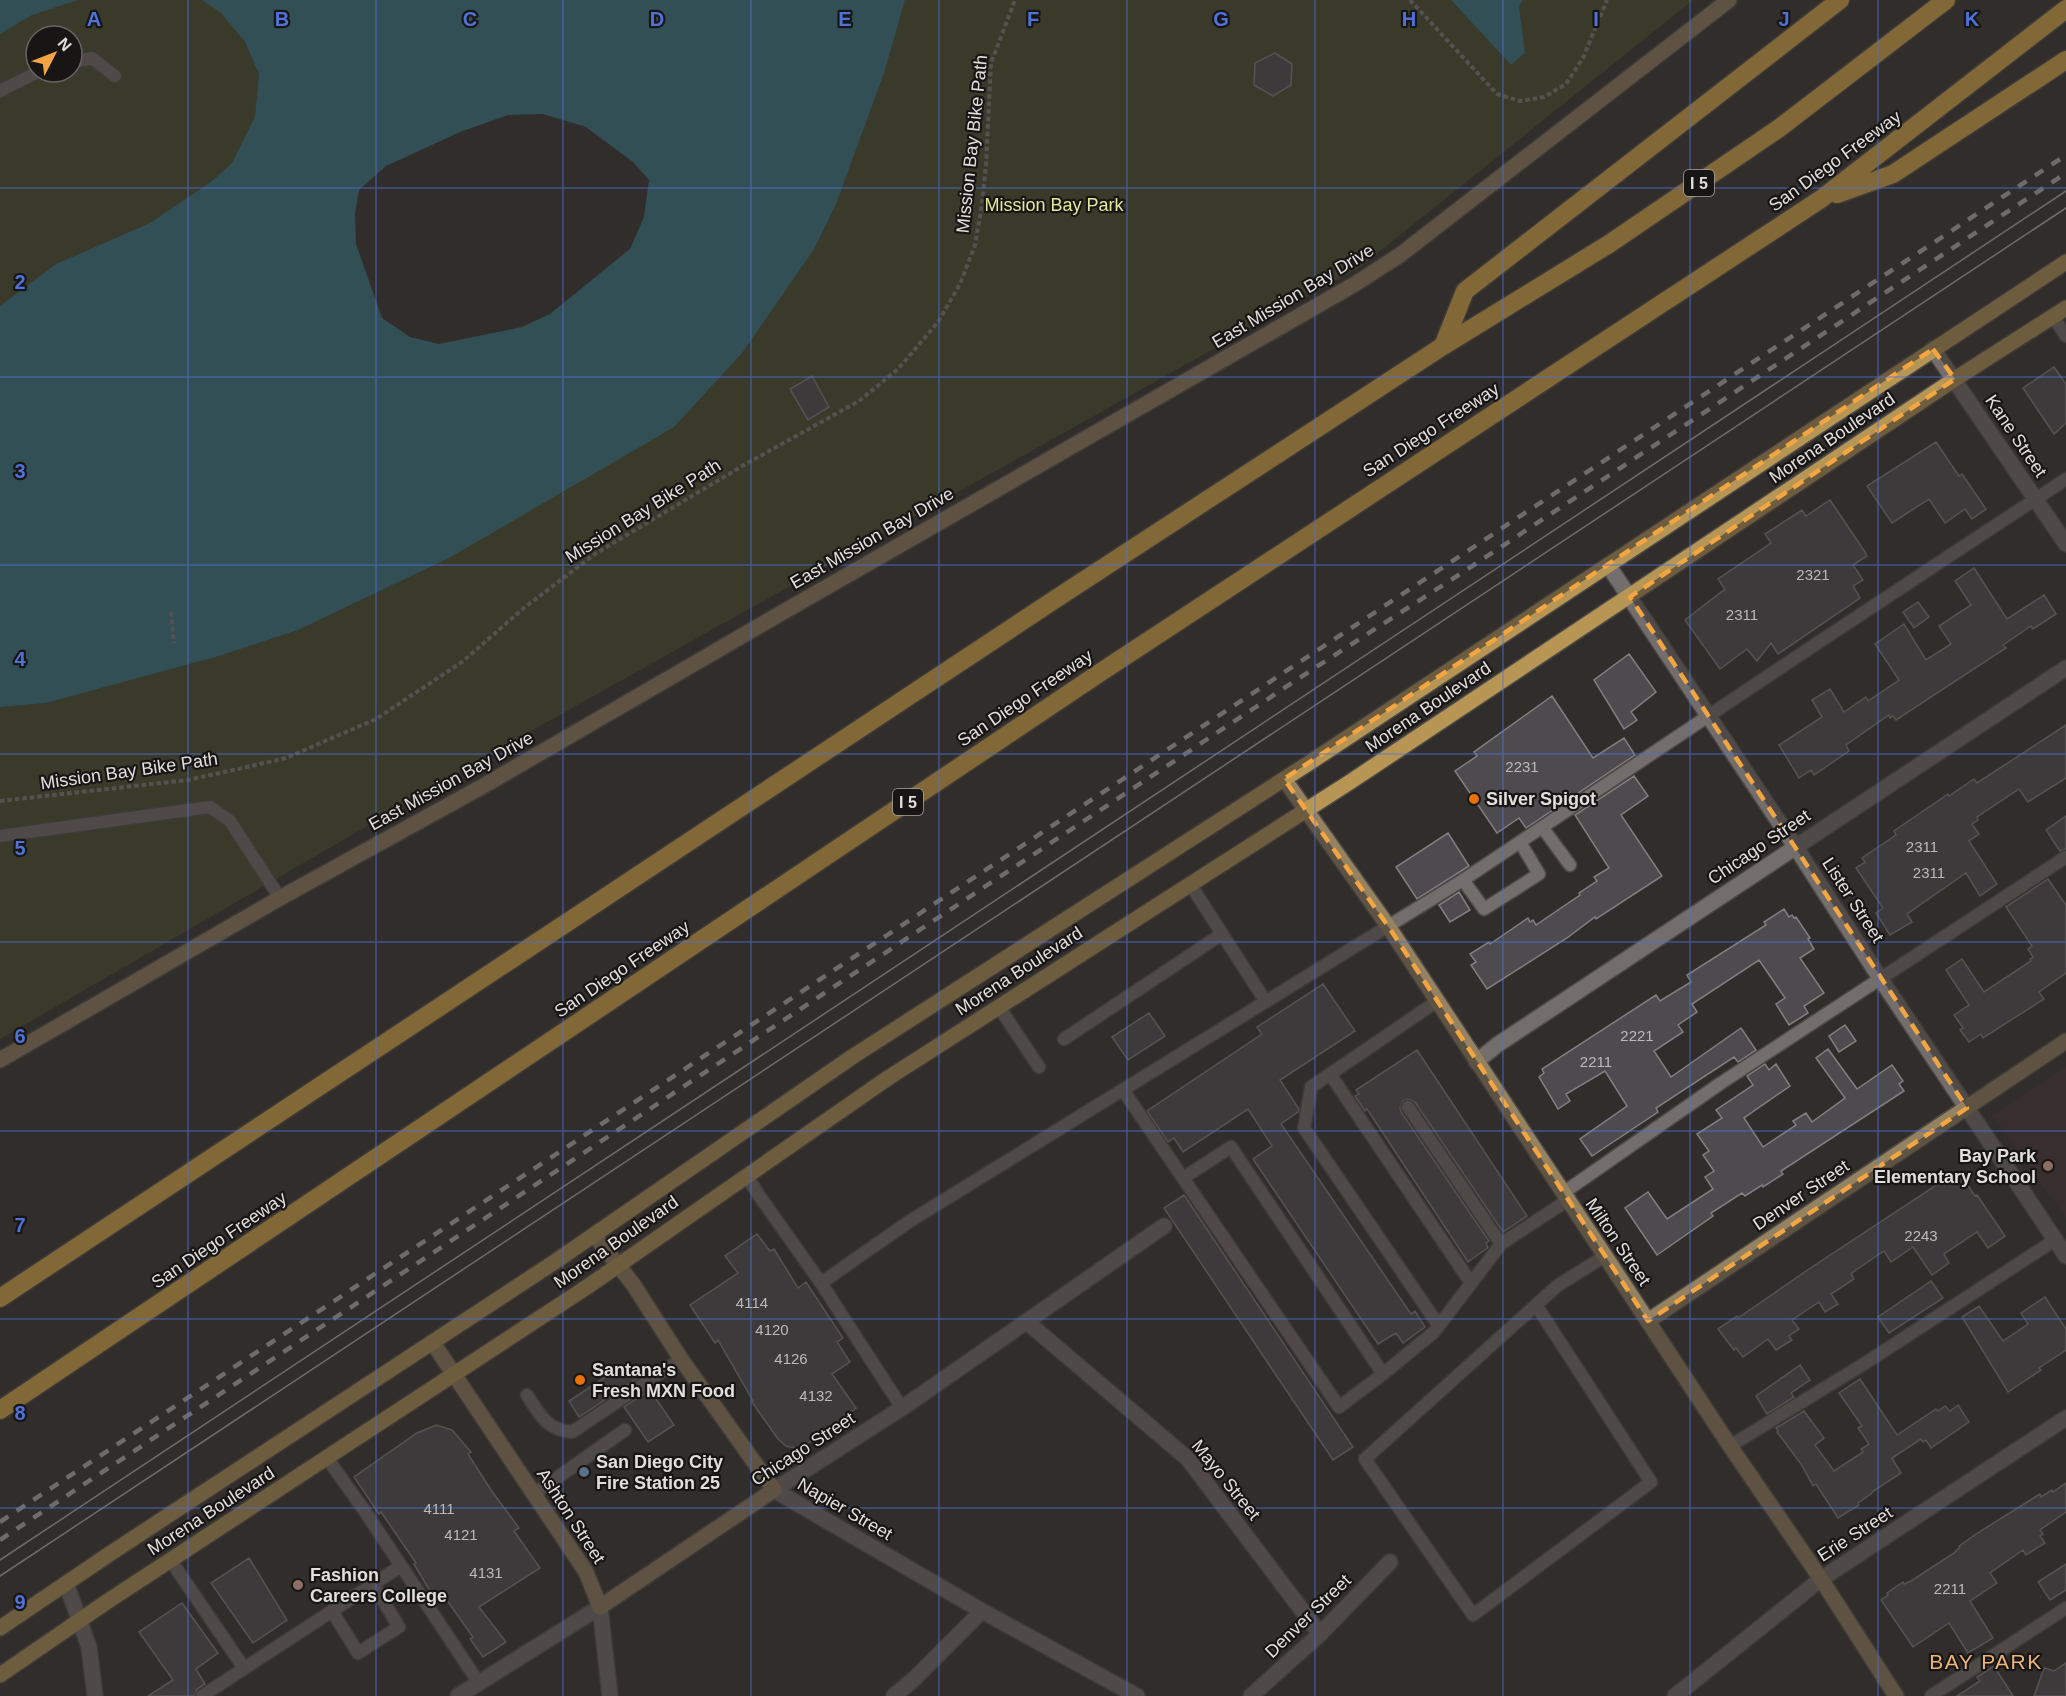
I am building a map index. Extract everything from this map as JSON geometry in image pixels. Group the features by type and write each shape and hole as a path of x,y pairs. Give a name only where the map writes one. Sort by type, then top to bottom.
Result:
{"highway":[{"path":"1443,346 1465,291 1840,0"},
{"name":"I 5","path":"0,1298 1054,600 1443,346 1609,244 1778,129 1945,1"},
{"name":"San Diego Freeway","path":"0,1410 1104,670 1821,200 2066,9"},
{"path":"1821,200 1893,174 2066,60"}],"main road":[{"name":"East Mission Bay Drive","path":"0,1060 280,898 485,785 1355,284 1400,255 1729,0"},
{"name":"Morena Boulevard","path":"0,1628 594,1235 852,1056 1284,779 2066,262"},
{"name":"Morena Boulevard","path":"0,1675 587,1287 888,1078 1306,810 2059,312"},
{"name":"Milton Street","path":"1284,779 1388,926 1730,1446 1821,1579 1896,1696"},
{"name":"Denver Street","path":"1648,1321 2066,1041"},
{"name":"Napier Street","path":"594,1235 633,1284 681,1359 774,1490"},
{"name":"Ashton Street","path":"433,1343 586,1572 600,1607"},
{"name":"Chicago Street","path":"600,1607 774,1490"}],"street":[{"name":"Kane Street","path":"1933,349 2066,544"},
{"name":"Lister Street","path":"1608,565 2066,1256"},
{"name":"Chicago Street","path":"1476,1062 1497,1045 2066,668"},
{"name":"Chicago Street","path":"774,1490 902,1408 1164,1226"},
{"name":"Mayo Street","path":"1027,1322 1188,1459 1320,1634"},
{"name":"Erie Street","path":"1675,1696 1821,1579 2066,1418"},
{"name":"Napier Street","path":"774,1490 982,1611 1137,1696"},
{"name":"Denver Street","path":"1251,1696 1320,1634 1390,1562"},
{"path":"66,1584 89,1647 95,1696"},
{"name":"Chicago Street","path":"458,1696 600,1607"},
{"name":"Ashton Street","path":"600,1607 610,1696"},
{"path":"894,1696 982,1611"}],"lane":[{"path":"84,60 92,58 115,76"},
{"path":"0,91 24,79"},
{"path":"2059,312 2066,336"},
{"path":"820,1283 910,1221 1463,880 1709,717 1813,645 2066,479"},
{"path":"0,836 210,807 230,821 280,898"},
{"path":"1542,827 1570,865"},
{"path":"1463,880 1484,909 1539,874 1520,842"},
{"path":"1123,1090 1339,1407 1434,1332 1501,1244 1721,1083 2066,857"},
{"path":"1190,884 1266,1002"},
{"path":"1064,1039 1222,934"},
{"path":"1437,1002 1311,1087 1304,1128 1439,1326"},
{"path":"999,1007 1039,1067"},
{"path":"1330,1074 1472,1283"},
{"path":"1408,1107 1501,1244"},
{"path":"1183,1178 1231,1147 1383,1374"},
{"path":"747,1176 902,1408"},
{"path":"1730,1446 1867,1362 2055,1240"},
{"path":"1536,1305 1651,1482 1473,1615 1365,1459 1557,1286 1605,1256"},
{"path":"527,1395 549,1424 559,1431 572,1432 681,1359"},
{"path":"534,1494 626,1430"},
{"path":"327,1458 479,1683"},
{"path":"171,1561 244,1668"},
{"path":"202,1696 401,1566"},
{"path":"332,1611 358,1653 399,1627 373,1584"},
{"path":"1931,1696 2066,1608"}],"path":[{"name":"Mission Bay Bike Path","path":"0,801 188,780 286,758 376,719 462,662 525,608 595,554 744,465 859,401 898,369 938,322 964,274 975,245 981,211 986,166 991,63 1015,0"},
{"path":"1410,0 1497,94 1520,101 1544,97 1566,84 1583,58 1607,0"},
{"path":"171,612 174,643"}],"highlighted area":[{"path":"1933,349 1955,379 1630,597 1967,1108 1648,1321 1388,926 1284,779"}],"shaded area":[{"name":"Bay Park Elementary School","path":"2066,1067 2066,1218 1993,1115"}],"green space":[{"path":"78,0 202,0 221,13 245,42 259,74 255,116 232,163 212,181 150,223 56,264 0,306 0,34 32,15"},
{"name":"Mission Bay Park","path":"905,0 1451,0 1511,65 1525,53 1519,6 1523,0 1693,0 1360,267 531,731 0,1039 0,707 46,703 219,656 298,630 449,558 885,70"}],"water":[{"path":"0,0 78,0 32,15 0,34"},
{"path":"202,0 905,0 885,70 836,204 814,249 742,353 674,427 449,558 298,630 219,656 46,703 0,707 0,306 56,264 150,223 212,181 232,163 255,116 259,74 245,42 221,13","holes":["543,114 586,127 633,162 649,180 644,217 630,249 550,314 522,327 439,344 410,337 382,318 356,244 355,213 359,190 386,166 460,132 508,115"]},
{"path":"1451,0 1523,0 1519,6 1525,53 1511,65"}],"building":[{"path":"1275,53 1292,64 1291,85 1273,96 1254,85 1255,63"},
{"path":"2054,367 2066,384 2066,423 2054,434 2023,388"},
{"path":"812,376 829,407 808,420 790,389"},
{"path":"1936,442 1959,476 1962,474 1986,509 1972,519 1965,509 1945,523 1929,499 1892,523 1867,486"},
{"path":"1830,500 1867,556 1853,565 1863,580 1853,586 1860,598 1778,654 1771,643 1757,661 1747,649 1720,669 1685,620 1725,589 1718,579 1771,543 1765,534 1802,510 1806,516"},
{"path":"1974,568 2007,619 2044,595 2056,614 2033,629 2031,626 2003,645 2006,648 1896,720 1893,716 1890,718 1889,715 1846,745 1849,751 1814,775 1811,770 1799,778 1779,745 1822,717 1812,700 1830,689 1844,712 1866,697 1868,701 1899,680 1875,644 1904,624 1926,660 1951,644 1939,626 1971,605 1955,581"},
{"path":"1918,602 1929,617 1914,628 1903,612"},
{"path":"1629,654 1656,692 1631,712 1637,720 1624,729 1594,680"},
{"path":"1552,696 1593,758 1624,738 1635,755 1526,828 1519,818 1497,833 1455,771 1477,756 1474,752"},
{"path":"2066,725 2066,778 2028,802 2019,789 1977,817 1978,820 1972,824 1979,834 1969,841 1997,884 1980,896 1966,873 1907,914 1912,922 1890,935 1876,913 1883,908 1856,868 1865,862 1862,858 1896,835 1894,831 1948,794 1949,796 1974,779 1977,783"},
{"path":"1634,776 1648,796 1621,815 1662,876 1596,919 1595,917 1567,938 1487,989 1471,965 1476,962 1470,954 1489,942 1490,944 1528,918 1536,925 1580,895 1579,893 1597,881 1594,877 1609,868 1575,815"},
{"path":"2066,816 2066,849 2060,851 2046,830"},
{"path":"1448,833 1469,866 1417,899 1396,867"},
{"path":"2048,879 2066,905 2066,973 2039,992 2044,999 1983,1038 1981,1034 1969,1042 1960,1030 1963,1028 1954,1015 1969,1005 1946,970 1962,959 1984,992 2031,961 2033,957 2028,949 2032,946 2006,907"},
{"path":"1459,892 1470,910 1450,922 1439,905"},
{"path":"1784,909 1789,917 1792,915 1796,917 1810,938 1808,939 1814,949 1800,958 1824,993 1804,1006 1808,1013 1789,1025 1776,1004 1785,998 1759,960 1692,1004 1697,1012 1678,1025 1683,1032 1654,1051 1671,1077 1741,1028 1756,1050 1738,1062 1734,1057 1656,1108 1658,1112 1592,1156 1580,1139 1627,1106 1605,1071 1566,1094 1570,1101 1558,1109 1539,1077 1544,1073 1542,1069 1656,995 1660,1001 1691,982 1687,975 1766,925 1764,922"},
{"path":"1323,984 1355,1031 1280,1080 1299,1109 1281,1124 1411,1314 1415,1311 1425,1327 1403,1343 1396,1333 1378,1344 1253,1159 1272,1146 1248,1109 1183,1152 1174,1138 1168,1142 1147,1111 1262,1034 1257,1027"},
{"path":"1149,1013 1165,1036 1128,1060 1112,1037"},
{"path":"1845,1025 1856,1041 1839,1052 1829,1036"},
{"path":"1828,1049 1857,1089 1892,1065 1903,1081 1899,1084 1904,1091 1781,1171 1783,1174 1763,1187 1762,1185 1745,1196 1742,1193 1711,1213 1713,1216 1657,1255 1625,1208 1648,1192 1667,1219 1713,1189 1705,1177 1714,1171 1703,1155 1709,1151 1697,1134 1722,1118 1716,1110 1753,1085 1747,1076 1765,1064 1769,1070 1776,1064 1790,1086 1744,1118 1763,1147 1796,1125 1793,1121 1806,1113 1812,1122 1845,1098 1816,1058"},
{"path":"1417,1050 1527,1216 1503,1232 1415,1102 1408,1099 1403,1101 1400,1107 1401,1112 1489,1241 1486,1243 1488,1247 1468,1262 1367,1109 1365,1111 1355,1096 1359,1094 1356,1090"},
{"path":"1960,1174 2005,1236 1988,1248 1977,1232 1944,1254 1949,1263 1932,1275 1913,1247 1891,1262 1884,1251 1851,1274 1854,1279 1831,1294 1838,1304 1825,1312 1819,1302 1792,1320 1799,1329 1789,1336 1792,1340 1776,1350 1768,1339 1743,1357 1736,1348 1734,1350 1718,1329 1737,1316 1738,1318 1950,1176 1952,1179"},
{"path":"1184,1195 1353,1447 1333,1460 1164,1208"},
{"path":"757,1234 770,1251 774,1249 798,1288 806,1282 843,1338 837,1342 850,1362 832,1374 856,1408 803,1447 786,1446 778,1439 752,1402 718,1340 715,1343 690,1305 738,1273 725,1256"},
{"path":"1931,1281 1943,1298 1889,1333 1878,1317"},
{"path":"2045,1297 2066,1329 2066,1350 2008,1392 1962,1317 1979,1306 2003,1341 2028,1324 2021,1313"},
{"path":"625,1364 636,1379 579,1417 569,1401"},
{"path":"1800,1365 1810,1380 1791,1393 1794,1397 1767,1414 1756,1396"},
{"path":"1860,1379 1897,1435 1936,1409 1938,1411 1945,1406 1950,1411 1958,1405 1969,1422 1931,1448 1926,1440 1923,1442 1921,1439 1892,1458 1901,1473 1838,1518 1816,1484 1813,1486 1776,1428 1804,1411 1824,1438 1815,1445 1834,1471 1863,1452 1861,1449 1869,1444 1858,1428 1862,1426 1839,1393"},
{"path":"645,1393 647,1396 652,1393 674,1425 648,1442 624,1407"},
{"path":"436,1425 452,1430 471,1452 468,1454 519,1528 514,1531 540,1568 479,1607 506,1642 483,1657 470,1639 473,1637 446,1599 437,1603 414,1564 416,1563 354,1477 417,1433"},
{"path":"2066,1483 2066,1512 2040,1530 2043,1534 2040,1536 2045,1543 2026,1555 2023,1550 1990,1573 1997,1583 1970,1601 1993,1638 1968,1653 1949,1623 1913,1647 1881,1600 1888,1595 1887,1593 1903,1582 1904,1584 1911,1581 1954,1553 1959,1546 1976,1534 2040,1494 2041,1497 2052,1490 2053,1492"},
{"path":"249,1558 287,1620 253,1643 211,1583"},
{"path":"2066,1564 2066,1590 2050,1600 2038,1582"},
{"path":"182,1603 218,1653 196,1669 205,1684 197,1689 194,1696 148,1696 173,1680 139,1632"},
{"path":"2066,1663 2066,1696 2034,1696 2044,1668 2054,1671"},
{"path":"1994,1666 2013,1696 1957,1696 1980,1681 1977,1677"}],"tram line":[{"path":"0,1560 2066,191"},
{"path":"0,1576 2066,208"}],"railway":[{"path":"0,1522 2066,155"},
{"path":"0,1540 1307,673 2066,173"}],"place":[{"name":"Silver Spigot","path":"1474,799"},
{"name":"Bay Park Elementary School","path":"2048,1166"},
{"name":"Santana's Fresh MXN Food","path":"580,1380"},
{"name":"San Diego City Fire Station 25","path":"584,1472"},
{"name":"Fashion Careers College","path":"298,1585"}],"district":[{"name":"BAY PARK","path":"1986,1661"}]}
